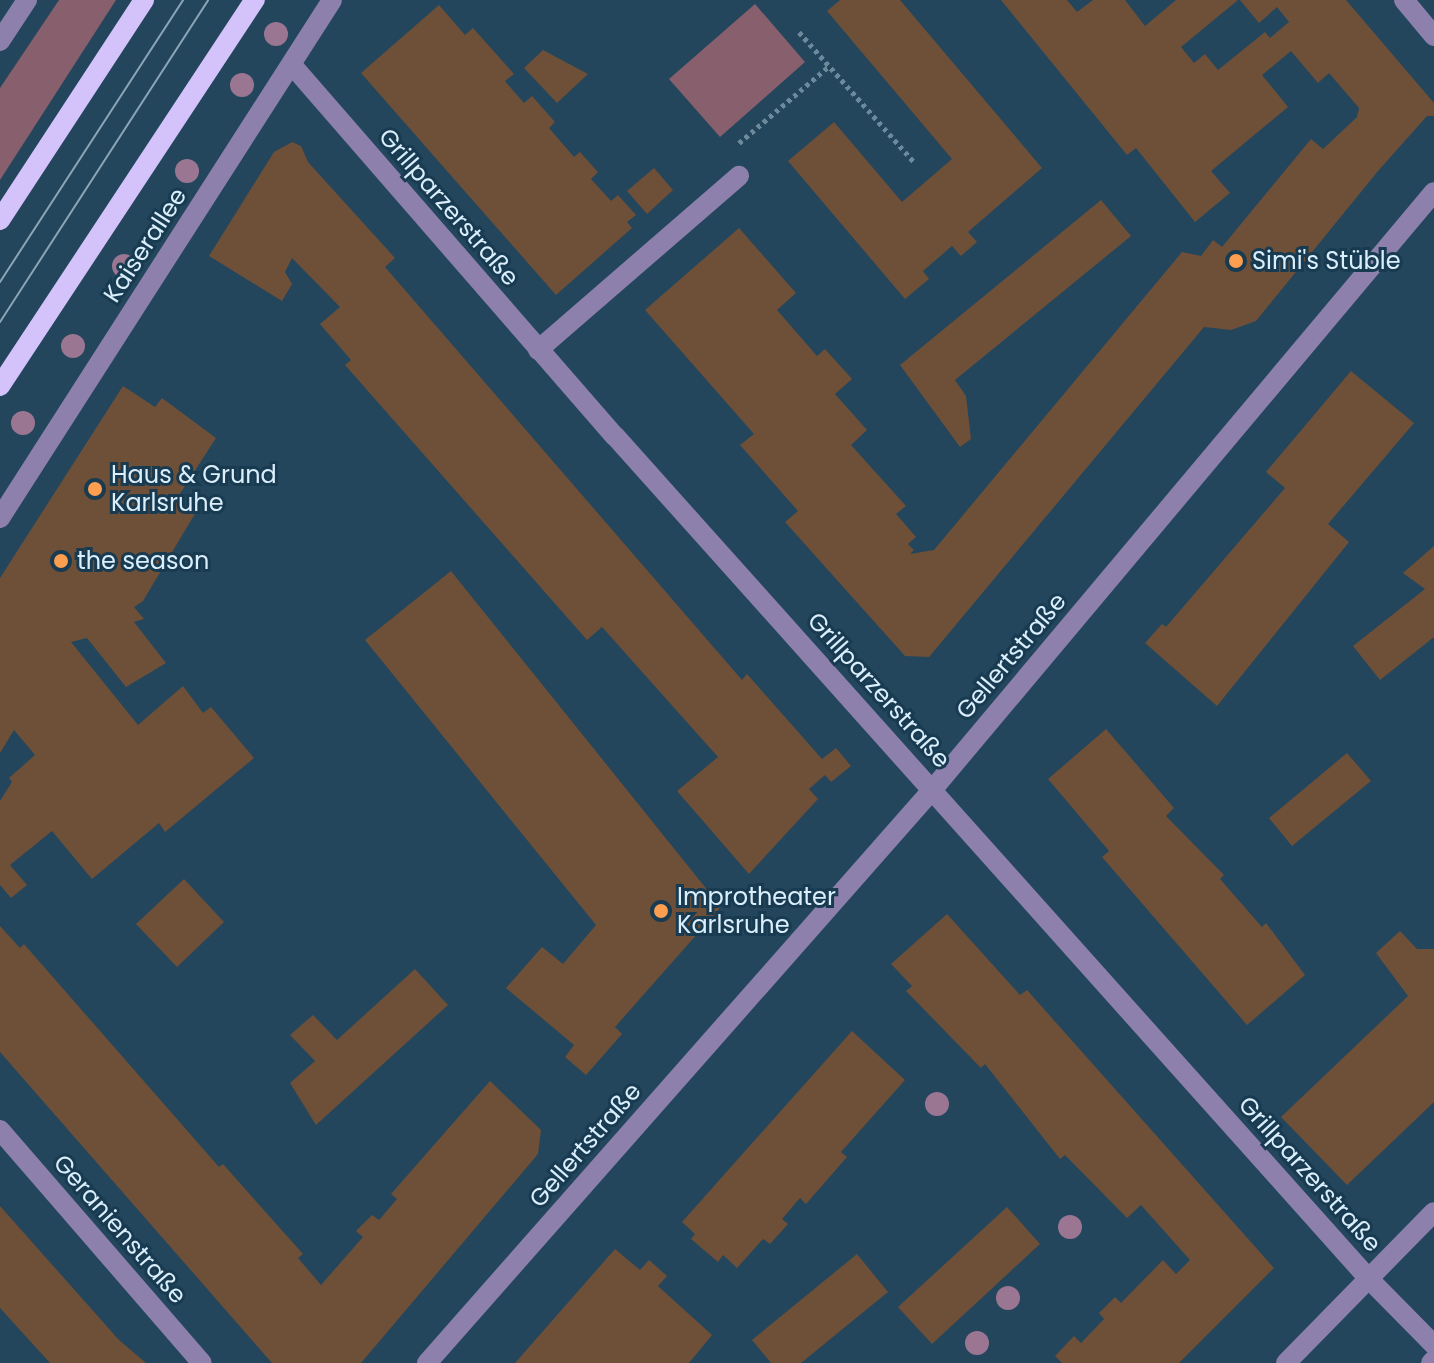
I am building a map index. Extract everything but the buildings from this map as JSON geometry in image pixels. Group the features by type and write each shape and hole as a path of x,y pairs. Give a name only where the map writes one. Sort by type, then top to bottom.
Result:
{"main road":[{"path":"0,220 144,0"},
{"name":"Kaiserallee","path":"0,386 255,0"}],"street":[{"path":"0,41 27,0"},
{"name":"Kaiserallee","path":"0,518 332,0"},
{"path":"1404,0 1434,36"},
{"name":"Grillparzerstraße","path":"292,65 538,350 1369,1279 1434,1345"},
{"path":"538,350 739,176"},
{"name":"Gellertstraße","path":"427,1363 933,789 1434,192"},
{"name":"Geranienstraße","path":"0,1130 202,1363"},
{"path":"1286,1363 1434,1212"}],"path":[{"path":"799,32 914,162"},
{"path":"735,146 829,66"}],"shaded area":[{"path":"59,0 116,0 0,180 0,88"},
{"path":"755,4 805,62 720,137 669,79"}],"tram line":[{"path":"0,282 183,0"},
{"path":"0,322 208,0"}],"place":[{"name":"Simi's Stüble","path":"1236,261"},
{"name":"Haus & Grund Karlsruhe","path":"95,489"},
{"name":"the season","path":"61,561"},
{"name":"Improtheater Karlsruhe","path":"661,911"}]}
